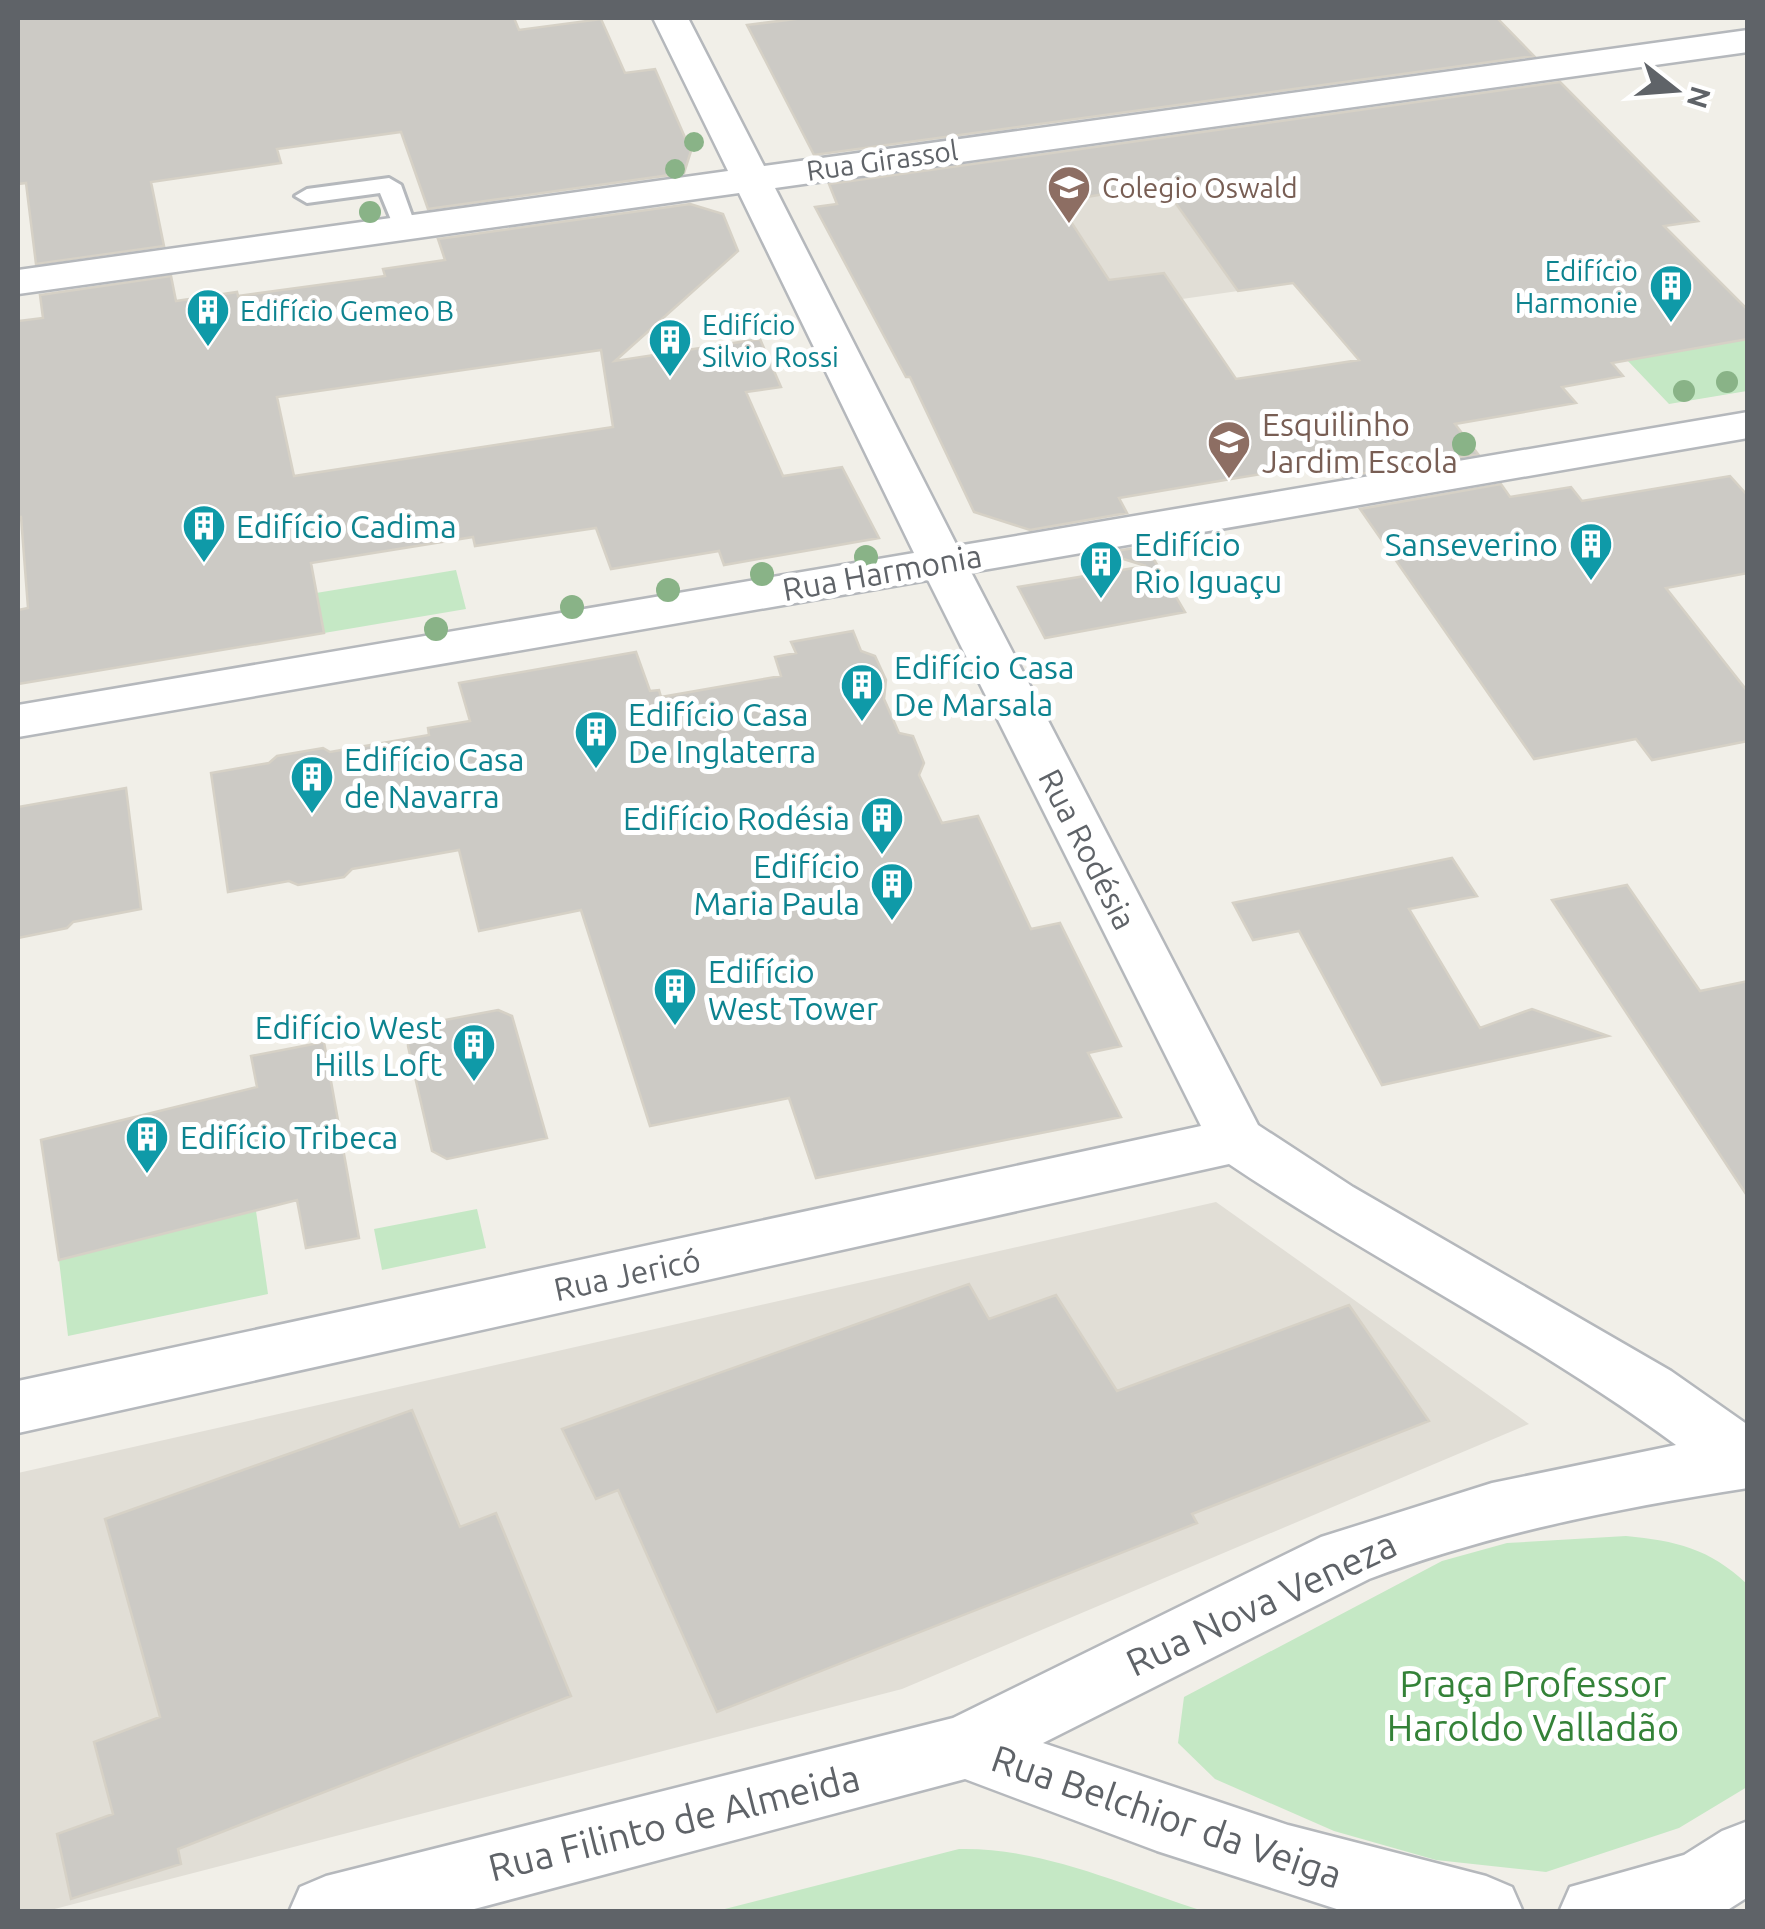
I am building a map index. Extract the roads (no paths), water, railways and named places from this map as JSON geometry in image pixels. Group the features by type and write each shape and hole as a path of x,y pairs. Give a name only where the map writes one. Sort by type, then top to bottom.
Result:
{"street":[{"name":"Rua Rodésia","path":"671,18 1236,1140 1332,1204 1648,1389 1748,1461"},
{"name":"Rua Girassol","path":"18,282 1748,41"},
{"name":"Rua Harmonia","path":"18,720 1748,426"},
{"name":"Rua Jericó","path":"18,1407 1236,1140"},
{"name":"Rua Nova Veneza","path":"965,1747 1345,1558 1406,1534 1633,1478 1748,1461"},
{"name":"Rua Filinto de Almeida","path":"326,1912 965,1747"},
{"name":"Rua Belchior da Veiga","path":"965,1747 1077,1790 1393,1892 1486,1912"},
{"path":"1596,1912 1700,1886 1748,1855"}],"lane":[{"path":"307,196 389,185 404,227"}],"place":[{"name":"Colegio Oswald","path":"1069,225"},
{"name":"Edifício Harmonie","path":"1671,324"},
{"name":"Edifício Gemeo B","path":"208,348"},
{"name":"Edifício Silvio Rossi","path":"670,378"},
{"name":"Esquilinho Jardim Escola","path":"1229,480"},
{"name":"Edifício Cadima","path":"204,564"},
{"name":"Sanseverino","path":"1591,582"},
{"name":"Edifício Rio Iguaçu","path":"1101,600"},
{"name":"Edifício Casa De Marsala","path":"862,723"},
{"name":"Edifício Casa De Inglaterra","path":"596,770"},
{"name":"Edifício Casa de Navarra","path":"312,815"},
{"name":"Edifício Rodésia","path":"882,856"},
{"name":"Edifício Maria Paula","path":"892,922"},
{"name":"Edifício West Tower","path":"675,1027"},
{"name":"Edifício West Hills Loft","path":"474,1083"},
{"name":"Edifício Tribeca","path":"147,1175"}],"park label":[{"name":"Praça Professor Haroldo Valladão","path":"1533,1705"}]}
